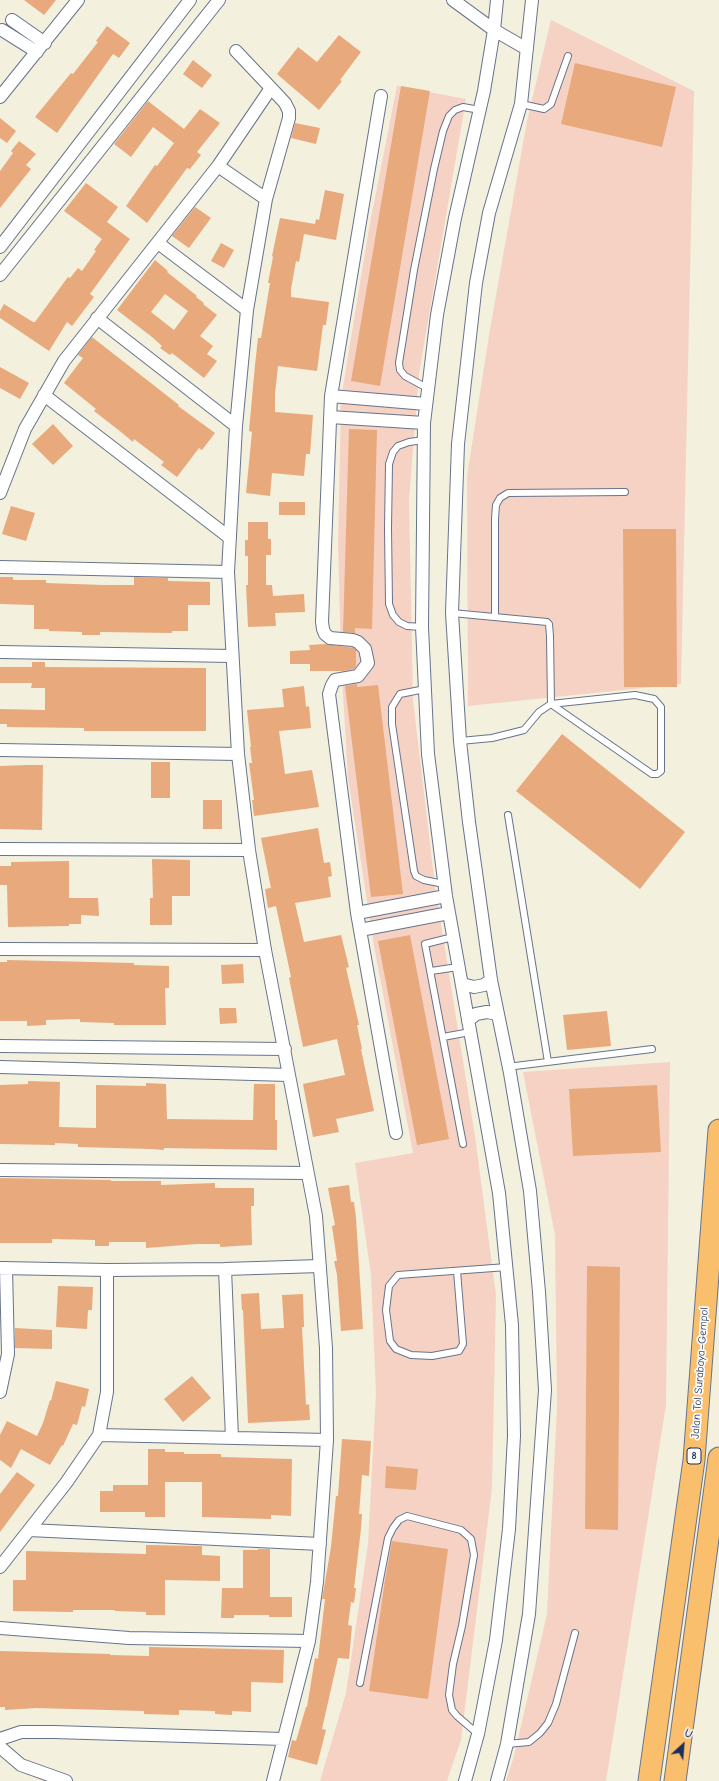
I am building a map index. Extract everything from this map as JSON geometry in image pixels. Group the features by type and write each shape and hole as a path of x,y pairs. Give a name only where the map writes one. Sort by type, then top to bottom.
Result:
{"highway":[{"name":"Jalan Tol Surabaya–Gempol","path":"649,1781 694,1460 719,1130"},
{"path":"675,1781 719,1458"}],"street":[{"path":"0,97 78,0"},
{"path":"0,247 190,0"},
{"path":"0,274 219,0"},
{"path":"453,0 494,30 527,49"},
{"path":"465,1781 478,1734 496,1640 509,1530 514,1436 512,1325 499,1193 445,890 428,754 422,627 424,423 437,315 454,218 484,91 494,30 497,0"},
{"path":"497,1781 507,1744 529,1614 545,1390 539,1292 530,1191 491,980 460,741 452,613 458,444 476,283 489,213 521,104 532,0"},
{"path":"12,20 41,47"},
{"path":"2,30 41,47"},
{"path":"236,51 285,102 289,111 289,118 266,198 247,310 236,426 228,572 238,754 249,850 265,950 316,1216 326,1348 327,1440 317,1582 309,1641 272,1781"},
{"path":"0,493 25,429 64,361 218,166 271,88"},
{"path":"381,96 331,396 323,629 325,634 330,638 353,640 358,642 365,649 368,663 358,676 335,680 329,694 357,913 396,1133"},
{"path":"218,166 266,198"},
{"path":"158,243 247,310"},
{"path":"97,318 236,426"},
{"path":"44,395 230,538"},
{"path":"331,396 426,404"},
{"path":"330,417 424,423"},
{"path":"0,567 228,572"},
{"path":"0,652 232,656"},
{"path":"0,750 238,754"},
{"path":"0,849 249,850"},
{"path":"357,913 445,890"},
{"path":"360,930 449,912"},
{"path":"0,949 265,950"},
{"path":"462,984 474,987 484,985 491,980"},
{"path":"469,1027 476,1014 487,1012 497,1014"},
{"path":"0,1046 285,1049"},
{"path":"0,1067 289,1075"},
{"path":"0,1170 307,1173"},
{"path":"0,1392 8,1354 3,1268 107,1270 225,1269 320,1266"},
{"path":"225,1269 232,1438"},
{"path":"0,1565 29,1530 99,1436 107,1392 107,1270"},
{"path":"99,1436 327,1440"},
{"path":"29,1530 320,1544"},
{"path":"0,1628 129,1638 309,1641"},
{"path":"0,1739 21,1732 284,1738"},
{"path":"0,1747 21,1765 66,1781"}],"lane":[{"path":"521,104 544,109 550,104 568,56"},
{"path":"428,389 405,376 400,370 399,363 414,270 434,169 443,131 449,116 455,110 463,107 480,110"},
{"path":"422,627 407,626 399,622 392,615 389,604 388,528 389,464 393,452 398,446 409,442 424,440"},
{"path":"495,616 495,520 496,505 500,498 508,494 625,492"},
{"path":"452,613 542,620 549,624 551,704"},
{"path":"425,689 400,694 392,707 392,724 414,871 416,876 445,890"},
{"path":"460,741 492,738 524,730 538,712 551,704 635,695 654,699 661,707 661,771 657,774 652,774 551,704"},
{"path":"508,815 548,1062"},
{"path":"453,937 425,944 463,1144"},
{"path":"431,971 458,967"},
{"path":"443,1037 469,1027"},
{"path":"508,1067 652,1049"},
{"path":"457,1271 464,1344 459,1352 432,1356 411,1355 396,1349 390,1341 386,1310 390,1286 398,1275 506,1267"},
{"path":"360,1682 388,1538 393,1528 399,1520 407,1516 461,1530 470,1539 474,1555 462,1626 453,1664 449,1695 452,1710 478,1734"},
{"path":"507,1744 529,1742 540,1733 548,1723 556,1704 575,1633"}],"shaded area":[{"path":"551,20 694,91 681,684 468,706 467,476 490,329 527,121"},
{"path":"397,86 466,99 419,374 409,500 413,700 435,886 475,1136 496,1295 492,1488 461,1740 447,1781 320,1781 346,1693 368,1544 376,1393 371,1275 355,1163 413,1153 374,946 348,778 341,659 338,544 341,399 369,228"},
{"path":"670,1062 666,1405 606,1781 506,1781 514,1756 547,1614 557,1407 555,1235 523,1072"}],"building":[{"path":"24,0 56,0 44,15"},
{"path":"107,26 130,43 119,58 113,54 57,133 35,117 71,73 73,74 98,42 96,41"},
{"path":"339,35 361,52 340,80 342,81 319,110 277,74 298,47 317,62"},
{"path":"193,60 212,75 202,88 183,74"},
{"path":"575,63 676,87 662,147 561,124"},
{"path":"401,86 430,91 380,386 351,381"},
{"path":"148,101 184,129 200,109 220,123 197,152 201,155 190,169 187,168 147,223 126,206 155,165 157,166 174,143 153,127 131,157 114,144"},
{"path":"0,118 16,131 7,143 0,138"},
{"path":"295,123 320,128 316,144 291,138"},
{"path":"19,141 36,154 26,165 31,169 0,208 0,171 13,153 11,151"},
{"path":"86,183 118,207 107,222 130,239 90,294 94,297 72,326 67,322 49,351 0,318 0,311 4,304 35,322 68,277 70,278 78,268 82,271 96,251 94,250 102,239 64,211"},
{"path":"325,190 344,194 336,240 304,234 299,262 296,261 291,289 291,297 329,302 326,325 323,325 317,371 278,366 275,394 275,412 313,415 310,454 306,454 304,476 272,473 270,496 246,493 252,432 249,431 258,338 261,338 270,283 268,283 272,256 280,218 315,224 316,219 319,220"},
{"path":"195,207 211,218 189,248 172,236"},
{"path":"221,243 234,250 224,268 211,261"},
{"path":"155,260 217,315 200,336 213,346 207,354 217,361 204,378 172,353 170,355 160,348 162,346 152,337 117,310","holes":["165,294 188,311 174,330 151,312"]},
{"path":"92,337 179,405 178,406 215,433 202,450 199,448 177,477 161,465 164,462 134,439 133,442 94,411 96,409 64,383 83,358 78,355"},
{"path":"0,367 29,383 20,399 0,388"},
{"path":"53,424 73,446 53,465 32,444"},
{"path":"349,429 377,430 372,629 355,628 355,633 343,632"},
{"path":"279,502 305,502 305,515 279,515"},
{"path":"11,506 35,513 26,541 2,534"},
{"path":"248,522 268,522 268,539 271,539 271,555 266,555 266,585 272,585 273,596 304,594 305,612 275,613 276,626 248,627 246,585 248,585 248,556 245,556 245,540 248,540"},
{"path":"623,529 676,529 677,687 624,687"},
{"path":"0,577 13,577 13,580 46,580 46,583 103,585 134,585 134,577 168,578 168,581 210,582 210,605 188,605 188,631 172,631 172,633 100,632 100,635 82,635 82,632 34,629 34,605 0,604"},
{"path":"326,644 354,648 356,650 356,666 354,669 343,671 310,671 310,664 290,664 290,651 310,650 309,645"},
{"path":"32,662 45,662 45,667 206,668 206,731 84,731 84,728 7,727 7,724 0,724 0,709 45,710 45,688 31,688 32,683 0,683 0,667 32,667"},
{"path":"357,684 357,687 378,685 403,894 371,897 345,686"},
{"path":"304,686 306,707 309,706 311,728 279,731 285,774 312,770 319,807 254,816 252,800 254,800 249,763 252,763 251,747 247,710 284,707 282,689"},
{"path":"562,734 685,832 640,889 516,791"},
{"path":"151,762 170,762 170,798 151,798"},
{"path":"43,765 42,830 0,829 0,766"},
{"path":"203,800 222,800 222,829 203,829"},
{"path":"318,828 324,863 330,862 332,876 328,877 331,897 295,903 304,942 341,935 349,967 346,968 359,1025 357,1025 361,1049 374,1111 336,1119 339,1132 313,1137 303,1084 345,1075 337,1039 303,1047 289,978 291,977 276,906 268,908 265,889 271,888 261,838"},
{"path":"152,859 190,860 190,896 172,896 172,925 150,925 150,898 153,898"},
{"path":"69,861 69,898 98,898 99,916 81,915 81,924 69,924 69,926 8,927 7,885 0,885 0,866 11,866 11,862"},
{"path":"410,935 449,1139 417,1145 378,941"},
{"path":"7,960 134,963 134,965 169,966 169,988 165,988 166,1025 114,1025 114,1023 80,1022 80,1019 46,1020 46,1025 27,1026 27,1021 0,1021 0,962 7,962"},
{"path":"243,964 244,983 222,984 221,965"},
{"path":"219,1008 236,1008 237,1023 220,1024"},
{"path":"607,1011 611,1046 567,1050 563,1015"},
{"path":"28,1081 60,1082 59,1127 96,1128 96,1085 146,1086 146,1083 166,1084 167,1119 253,1120 254,1084 275,1084 277,1150 164,1148 164,1150 78,1147 78,1144 55,1143 55,1145 0,1144 0,1085 28,1084"},
{"path":"657,1085 661,1152 573,1156 569,1089"},
{"path":"0,1178 161,1181 161,1185 215,1183 215,1188 254,1188 254,1206 251,1206 252,1245 220,1247 220,1244 197,1244 146,1248 146,1242 109,1242 109,1246 95,1246 95,1240 52,1239 52,1243 0,1243"},
{"path":"349,1185 351,1202 354,1202 356,1218 363,1329 341,1331 337,1275 334,1261 337,1261 332,1226 335,1225 328,1188"},
{"path":"587,1266 620,1267 618,1530 585,1529"},
{"path":"58,1286 93,1287 92,1310 88,1310 87,1329 56,1327"},
{"path":"259,1293 261,1329 284,1328 282,1295 303,1294 304,1327 302,1327 306,1405 309,1404 310,1420 248,1423 241,1294"},
{"path":"15,1328 52,1330 52,1349 15,1348"},
{"path":"192,1376 211,1398 183,1422 164,1399"},
{"path":"56,1381 89,1389 85,1407 82,1406 77,1425 73,1424 63,1446 62,1445 50,1465 21,1449 11,1468 0,1460 0,1435 7,1421 37,1436 43,1423 50,1400 51,1401"},
{"path":"342,1439 371,1441 369,1476 362,1475 359,1514 362,1514 354,1588 356,1588 354,1603 351,1602 348,1625 352,1626 349,1659 338,1658 322,1729 326,1730 317,1765 288,1757 292,1740 296,1741 307,1707 315,1658 318,1659 325,1599 322,1599 331,1547 336,1496 338,1496"},
{"path":"148,1449 165,1449 165,1452 184,1452 184,1454 221,1454 221,1457 292,1459 291,1516 271,1515 271,1519 202,1517 202,1482 165,1482 165,1517 145,1517 145,1512 100,1512 100,1491 113,1491 113,1485 148,1485"},
{"path":"386,1466 418,1469 416,1490 385,1488"},
{"path":"17,1472 35,1485 0,1532 0,1494"},
{"path":"392,1541 448,1549 428,1699 369,1691"},
{"path":"146,1545 202,1546 202,1555 220,1556 220,1581 165,1580 165,1615 146,1615 146,1612 115,1610 73,1610 73,1612 13,1611 13,1580 26,1580 26,1551 146,1554"},
{"path":"270,1549 270,1597 292,1597 292,1617 269,1617 269,1615 234,1615 234,1618 221,1618 222,1588 243,1588 243,1550"},
{"path":"149,1647 284,1650 283,1683 251,1682 251,1712 232,1711 232,1715 215,1714 215,1711 179,1710 179,1715 144,1714 144,1711 36,1708 5,1710 5,1707 0,1707 0,1651 149,1656"}]}
